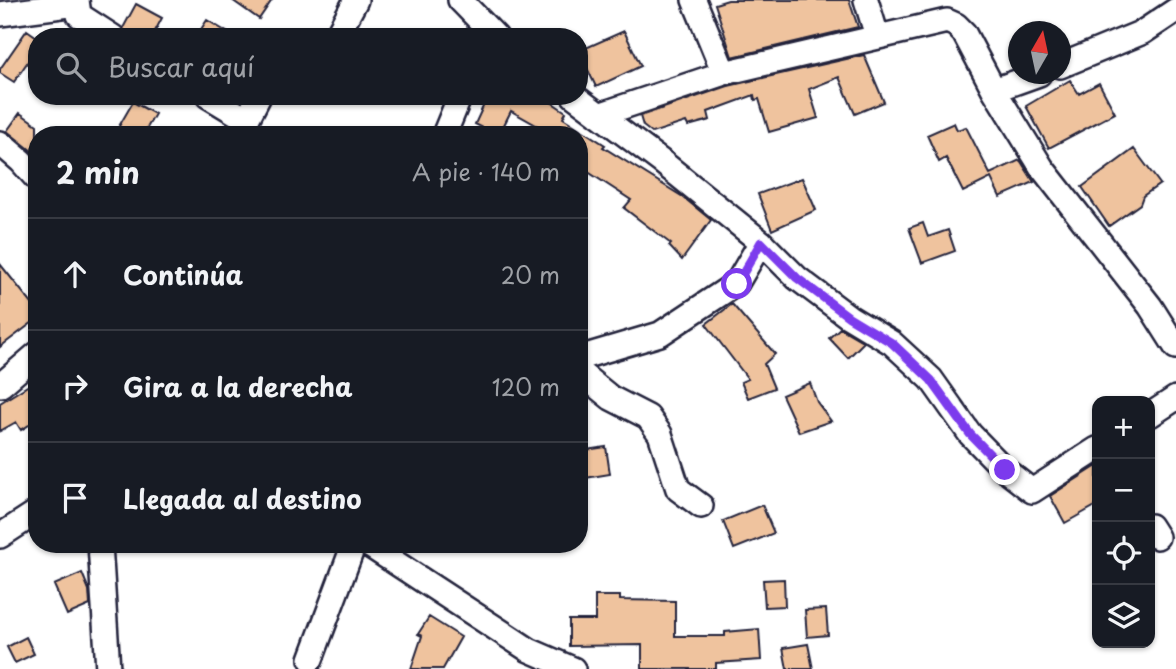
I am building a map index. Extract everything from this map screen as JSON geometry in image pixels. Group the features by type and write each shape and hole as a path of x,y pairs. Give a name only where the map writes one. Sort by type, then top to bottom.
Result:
{"street":[{"path":"341,28 356,0"},
{"path":"460,0 484,28"},
{"path":"694,0 724,74"},
{"path":"866,0 877,36"},
{"path":"0,14 77,2 79,15 99,28"},
{"path":"1071,62 1143,33 1176,10"},
{"path":"599,115 724,74 877,36 947,21 956,24 964,33 994,90 1042,168 1150,306 1176,346"},
{"path":"994,90 1011,84"},
{"path":"218,105 241,126"},
{"path":"243,126 253,105"},
{"path":"448,126 456,105"},
{"path":"586,105 761,242 797,278 849,317 892,343 931,380 970,434 1005,470 1032,491 1092,453"},
{"path":"0,143 28,169"},
{"path":"588,355 660,334 737,284 761,242"},
{"path":"1,385 28,362"},
{"path":"588,379 611,398 648,417 660,434 678,489 701,506"},
{"path":"0,536 28,518"},
{"path":"101,553 108,669"},
{"path":"311,659 351,553"},
{"path":"381,553 529,650 573,669"}],"building":[{"path":"232,0 272,0 259,19"},
{"path":"728,0 849,0 858,27 732,57 715,4"},
{"path":"136,4 162,18 157,28 123,28"},
{"path":"207,20 220,28 202,28"},
{"path":"28,31 28,61 14,82 0,73 0,69"},
{"path":"624,31 641,66 596,87 588,70 588,47"},
{"path":"864,55 884,102 855,114 839,77 809,89 818,118 769,132 759,99 755,100 754,95 708,112 710,120 688,126 686,122 652,133 643,126 640,116 728,86"},
{"path":"1071,82 1079,94 1099,83 1115,113 1049,148 1026,106 1063,84 1071,84"},
{"path":"131,105 138,105 155,114 148,126 119,126"},
{"path":"484,105 556,105 566,112 563,118 575,126 538,126 511,111 504,126 475,124"},
{"path":"20,113 37,125 28,126 28,148 7,131"},
{"path":"954,123 957,130 966,127 990,174 1020,160 1034,182 1000,197 991,178 963,192 946,158 939,162 927,135"},
{"path":"588,134 605,145 603,147 683,197 711,220 682,260 669,246 671,244 624,208 631,200 588,172"},
{"path":"1134,149 1160,184 1143,196 1140,204 1109,226 1082,187"},
{"path":"802,178 816,210 772,230 758,194"},
{"path":"923,223 928,237 948,230 955,251 922,263 909,228"},
{"path":"0,264 28,299 28,326 0,347"},
{"path":"732,304 775,354 764,364 774,388 748,398 741,382 748,379 706,324"},
{"path":"840,328 864,342 848,358 829,338"},
{"path":"810,383 817,402 831,421 799,432 782,395"},
{"path":"28,386 28,426 21,430 16,422 0,431 0,403"},
{"path":"606,447 610,474 588,478 588,450"},
{"path":"1092,469 1092,508 1065,523 1050,496"},
{"path":"762,505 774,533 734,549 723,521"},
{"path":"82,573 89,590 90,605 67,615 54,585"},
{"path":"784,579 785,606 765,607 763,580"},
{"path":"595,596 620,596 620,600 675,601 675,636 725,636 725,632 759,629 761,660 716,663 716,669 642,669 642,645 569,646 569,620 595,620"},
{"path":"826,609 828,635 807,637 805,610"},
{"path":"429,617 461,637 443,669 411,669 422,636 418,634"},
{"path":"26,637 34,654 15,663 7,647"},
{"path":"808,644 813,669 787,669 783,648"}],"route":[{"path":"737,284 761,242 797,278 849,317 892,343 931,380 970,434 1005,470"}]}
